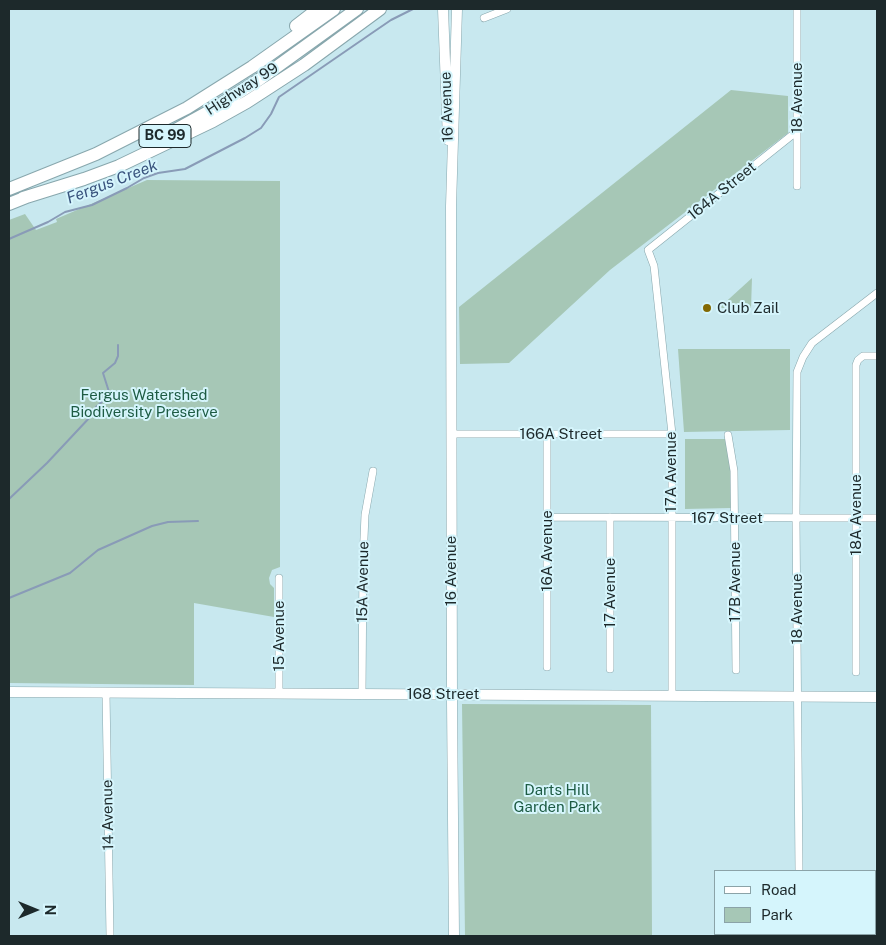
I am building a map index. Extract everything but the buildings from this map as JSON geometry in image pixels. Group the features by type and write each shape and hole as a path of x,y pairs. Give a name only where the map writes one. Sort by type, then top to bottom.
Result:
{"highway":[{"path":"187,108 318,9"},
{"name":"Highway 99","path":"9,189 96,154 187,108 240,75 334,9"},
{"name":"Highway 99","path":"9,204 118,160 194,121 260,79 357,9"},
{"path":"23,198 102,173 206,125 291,74 380,9"}],"main road":[{"name":"16 Avenue","path":"443,9 451,206"},
{"name":"16 Avenue","path":"454,936 451,206 457,9"},
{"name":"168 Street","path":"9,692 877,697"}],"street":[{"path":"484,18 507,9"},
{"name":"18 Avenue","path":"797,9 797,186"},
{"name":"164A Street","path":"648,250 796,132"},
{"name":"17A Avenue","path":"648,250 654,266 672,434 672,696"},
{"name":"18 Avenue","path":"800,870 797,696 796,381 799,365 807,349 816,339 876,295"},
{"name":"18A Avenue","path":"856,672 856,364 860,358 865,356 877,356"},
{"name":"166A Street","path":"451,434 672,434"},
{"name":"16A Avenue","path":"547,434 547,667"},
{"name":"17B Avenue","path":"728,435 734,471 736,670"},
{"name":"15A Avenue","path":"362,694 364,515 373,471"},
{"name":"167 Street","path":"547,517 877,518"},
{"name":"17 Avenue","path":"610,517 610,669"},
{"name":"15 Avenue","path":"279,578 279,694"},
{"name":"14 Avenue","path":"106,693 110,936"}],"green space":[{"path":"731,90 788,96 788,133 610,270 509,363 460,364 459,307"},
{"name":"Fergus Watershed Biodiversity Preserve","path":"147,180 280,181 280,567 272,570 269,578 270,584 274,588 274,617 194,603 194,685 9,683 9,220 25,214 36,230 57,222 56,219"},
{"path":"752,278 751,308 719,308"},
{"path":"678,349 790,349 790,430 684,432"},
{"path":"685,439 726,439 731,469 731,508 685,509"},
{"name":"Darts Hill Garden Park","path":"462,704 651,705 652,936 465,936"}],"waterway":[{"name":"Fergus Creek","path":"9,239 48,222 65,212 92,205 144,178 158,173 185,169 245,138 261,128 271,114 279,97 391,20 413,9"},
{"path":"761,9 790,9"},
{"path":"9,499 47,463 91,416 96,407 110,395 103,373 115,363 118,356 118,345"},
{"path":"9,598 70,573 98,550 152,526 168,522 198,521"}],"place":[{"name":"Club Zail","path":"707,308"}]}
